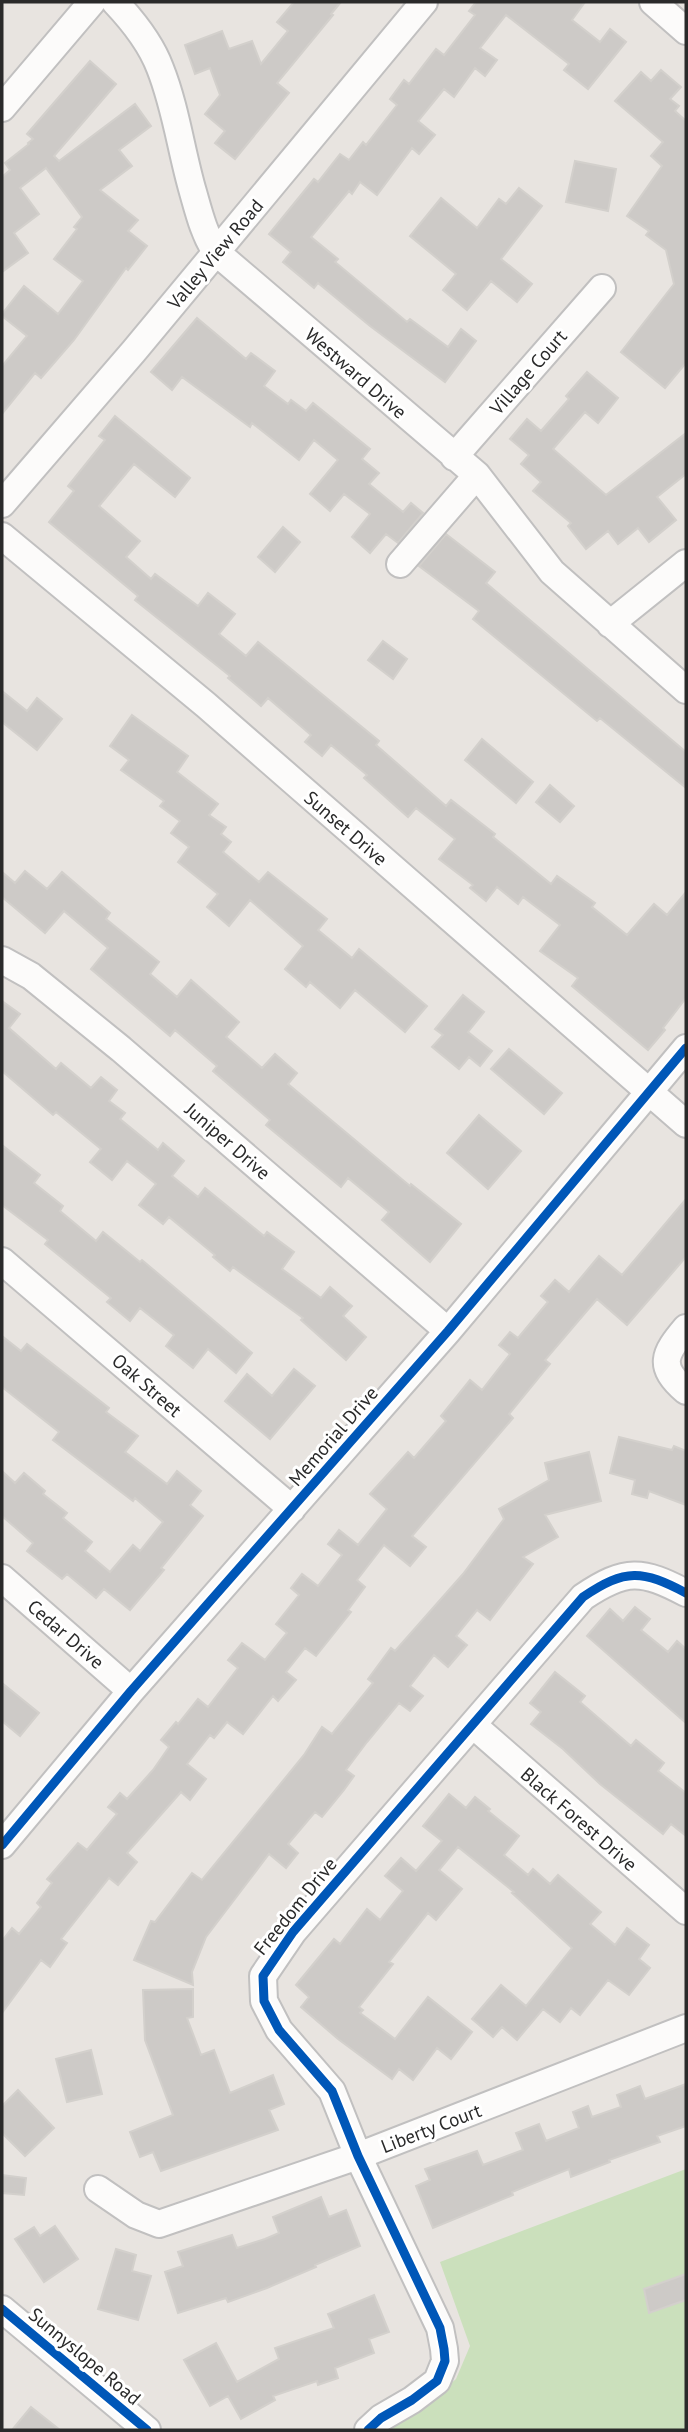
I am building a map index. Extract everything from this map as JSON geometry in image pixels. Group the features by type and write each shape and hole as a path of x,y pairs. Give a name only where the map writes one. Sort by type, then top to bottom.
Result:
{"street":[{"path":"2,108 92,2"},
{"name":"Westward Drive","path":"115,2 139,32 159,65 169,93 184,161 204,230 216,252 477,475 552,572 686,690"},
{"name":"Valley View Road","path":"2,504 134,351 425,2"},
{"path":"653,2 686,31"},
{"name":"Village Court","path":"454,457 602,288"},
{"path":"400,565 477,475"},
{"name":"Sunset Drive","path":"2,536 206,705 686,1125"},
{"path":"610,624 686,563"},
{"name":"Juniper Drive","path":"2,960 31,976 121,1049 448,1331"},
{"name":"Memorial Drive","path":"2,1845 131,1691 448,1331 686,1048"},
{"name":"Oak Street","path":"2,1261 292,1509"},
{"path":"686,1328 668,1350 666,1365 674,1380 686,1391"},
{"name":"Freedom Drive","path":"368,2430 381,2418 437,2381 445,2361 440,2328 358,2156 332,2091 279,2030 264,2000 263,1976 293,1932 571,1609 600,1586 629,1575 658,1579 686,1593"},
{"name":"Cedar Drive","path":"2,1578 131,1691"},
{"name":"Black Forest Drive","path":"473,1725 686,1911"},
{"name":"Liberty Court","path":"98,2189 136,2215 159,2224 358,2156 686,2028"},
{"name":"Sunnyslope Road","path":"2,2309 147,2430"}],"green space":[{"path":"686,2169 686,2430 388,2430 418,2412 456,2379 470,2346 440,2262"}],"building":[{"path":"294,2 341,2 277,83 289,93 235,159 215,143 225,131 205,114 220,95 210,68 195,74 185,45 222,31 229,49 252,41 261,64 288,31 277,22"},
{"path":"476,2 585,2 572,20 600,42 610,29 626,42 588,89 564,70 569,64 506,15 480,48 497,60 485,76 475,68 454,97 444,89 418,121 435,135 419,154 412,148 377,195 360,182 352,194 349,191 311,237 338,259 335,262 407,322 410,319 448,347 461,329 476,341 445,382 318,283 314,288 283,262 291,252 269,234 314,179 318,182 340,154 349,160 363,142 366,145 397,105 390,99 404,80 409,84 436,49 444,55 475,15 469,11"},
{"path":"90,61 116,84 54,156 59,161 135,104 151,126 119,150 132,166 100,190 138,220 128,231 147,246 128,270 126,268 74,340 41,378 35,373 2,414 2,366 27,336 2,314 24,286 58,314 83,281 54,259 77,229 74,227 82,217 46,168 20,188 39,214 14,233 28,253 2,272 2,177 10,170 5,163 29,144 33,139 27,134"},
{"path":"661,70 681,87 670,99 679,106 675,111 686,121 686,363 665,388 621,352 674,284 666,250 646,235 649,231 627,216 662,166 651,156 663,142 615,101 641,72 651,81"},
{"path":"575,161 616,169 608,211 566,202"},
{"path":"519,188 542,206 501,259 532,284 517,302 491,281 467,310 443,290 456,274 410,236 441,198 477,228 499,199 506,204"},
{"path":"197,318 246,359 251,353 275,371 264,386 288,404 291,400 306,411 313,403 370,449 362,459 379,473 369,484 403,512 411,503 423,513 398,543 386,534 370,553 352,537 370,514 344,494 330,511 310,494 338,460 314,440 299,460 252,423 250,427 182,377 172,390 151,372"},
{"path":"587,372 618,398 598,423 585,412 553,449 606,495 686,433 686,474 657,497 676,520 649,542 638,528 618,544 608,531 586,549 568,526 571,523 533,491 541,482 521,464 529,455 510,439 527,419 541,431 569,399 566,396"},
{"path":"115,416 190,478 175,497 134,464 99,506 140,541 126,557 151,579 155,574 198,606 208,593 235,614 219,634 246,656 258,642 379,741 376,745 446,806 451,800 495,834 493,837 551,884 557,876 595,903 592,907 627,935 654,904 667,915 686,892 686,998 648,1050 572,986 578,978 540,951 560,925 523,897 518,904 497,887 486,901 470,888 473,885 439,859 455,839 416,808 408,817 364,778 367,775 331,745 322,756 305,742 311,735 268,698 261,706 228,678 230,676 135,600 138,596 49,522 74,491 68,486 105,440 99,436"},
{"path":"283,527 300,542 275,572 258,557"},
{"path":"446,534 495,572 486,583 686,752 686,788 600,718 597,721 473,619 479,611 419,566"},
{"path":"383,641 407,659 393,679 368,660"},
{"path":"2,691 27,711 37,698 62,719 37,750 2,722"},
{"path":"132,715 188,756 177,772 218,804 209,815 226,827 221,834 231,842 223,852 259,882 268,872 327,919 318,930 352,958 359,949 427,1006 405,1032 355,990 340,1008 310,982 306,987 285,969 303,946 250,900 229,926 207,907 218,894 178,862 189,847 171,833 180,821 160,806 164,801 121,770 129,760 110,746"},
{"path":"482,739 533,782 516,803 465,760"},
{"path":"550,785 574,806 560,822 536,802"},
{"path":"25,871 47,889 62,872 110,913 106,919 159,962 150,974 177,997 191,980 239,1022 226,1037 262,1068 275,1054 297,1073 288,1084 410,1186 411,1184 461,1224 430,1262 382,1220 389,1212 348,1178 341,1187 266,1125 270,1120 213,1071 217,1066 175,1030 170,1036 91,969 108,948 64,911 45,933 2,897 2,872 15,883"},
{"path":"463,995 484,1012 468,1032 492,1051 480,1066 469,1057 459,1069 432,1047 443,1035 435,1029"},
{"path":"2,1001 20,1014 9,1028 56,1069 61,1063 91,1088 101,1077 117,1090 109,1101 125,1113 120,1119 158,1150 163,1143 184,1161 172,1176 198,1197 205,1188 264,1236 267,1232 294,1252 282,1269 321,1298 330,1287 352,1306 343,1316 366,1337 346,1360 301,1320 303,1318 233,1267 230,1271 169,1217 163,1224 139,1205 156,1184 127,1161 112,1180 90,1162 101,1149 56,1112 53,1115 2,1071"},
{"path":"509,1049 562,1093 544,1114 491,1069"},
{"path":"479,1115 521,1151 488,1189 447,1153"},
{"path":"2,1145 40,1175 34,1183 63,1206 60,1211 96,1241 103,1232 140,1262 142,1260 252,1353 236,1373 208,1349 193,1368 166,1346 174,1335 140,1308 130,1321 107,1302 111,1298 45,1244 48,1240 2,1205"},
{"path":"686,1199 686,1257 627,1325 597,1299 545,1360 550,1364 509,1414 513,1418 412,1536 426,1547 410,1566 384,1545 357,1580 365,1587 348,1610 351,1612 316,1656 305,1648 286,1672 296,1680 278,1701 273,1696 243,1734 227,1722 214,1738 210,1735 187,1764 206,1779 190,1800 181,1792 127,1853 137,1862 118,1885 109,1878 61,1939 67,1943 50,1967 41,1960 2,2013 2,1941 12,1928 19,1934 41,1907 37,1903 52,1883 47,1879 78,1843 87,1850 117,1814 108,1807 120,1793 127,1799 153,1770 169,1747 161,1740 176,1722 178,1724 198,1699 208,1707 238,1668 228,1660 242,1643 265,1660 287,1633 276,1624 299,1595 291,1588 302,1574 318,1586 342,1555 328,1544 339,1530 358,1545 387,1509 370,1494 408,1452 414,1458 446,1421 441,1416 470,1380 482,1390 510,1354 499,1345 510,1332 518,1338 548,1302 541,1296 555,1280 569,1292 599,1256 622,1275"},
{"path":"2,1336 21,1351 27,1344 109,1408 106,1412 138,1436 125,1452 167,1484 177,1471 201,1491 190,1505 203,1516 161,1568 164,1570 130,1610 104,1589 96,1598 67,1574 62,1579 27,1551 33,1543 2,1516 2,1471 15,1483 24,1473 45,1491 43,1494 67,1513 63,1518 92,1542 85,1551 110,1572 133,1545 140,1551 163,1522 135,1498 133,1501 53,1440 59,1432 2,1387"},
{"path":"294,1369 315,1386 270,1439 225,1401 247,1374 272,1396"},
{"path":"619,1437 672,1450 674,1446 686,1451 686,1505 649,1491 647,1498 632,1494 635,1480 610,1473"},
{"path":"589,1452 601,1501 545,1515 558,1537 523,1557 533,1564 490,1620 477,1610 456,1636 467,1645 448,1667 434,1655 410,1686 423,1696 410,1711 399,1703 367,1742 346,1770 354,1776 344,1790 322,1817 315,1812 288,1844 298,1853 286,1868 269,1854 206,1937 192,1972 193,1985 134,1960 151,1921 155,1922 192,1873 202,1880 304,1755 322,1727 332,1734 373,1683 368,1679 391,1648 395,1651 463,1574 504,1519 499,1509 549,1480 545,1463"},
{"path":"635,1607 650,1619 641,1630 668,1652 677,1641 686,1649 686,1723 587,1636 610,1609 623,1621"},
{"path":"555,1672 585,1696 580,1702 631,1746 636,1740 664,1763 658,1771 686,1793 686,1836 671,1824 663,1834 531,1724 541,1712 530,1703"},
{"path":"2,1683 39,1713 20,1736 2,1721"},
{"path":"449,1794 466,1808 475,1797 490,1809 488,1811 519,1836 504,1855 528,1875 533,1869 550,1884 558,1875 601,1912 590,1924 615,1945 627,1928 649,1945 639,1959 650,1968 629,1995 608,1980 580,2015 571,2008 560,2022 543,2009 517,2040 502,2027 493,2037 472,2019 501,1985 526,2006 572,1948 512,1893 514,1892 458,1847 439,1870 462,1889 436,1920 428,1913 389,1962 393,1964 359,2007 363,2010 360,2013 395,2039 428,1997 472,2032 451,2059 437,2048 413,2080 399,2069 392,2079 338,2039 301,2007 309,1997 296,1985 334,1939 340,1944 367,1909 380,1920 403,1891 385,1876 401,1858 416,1871 442,1841 423,1826"},
{"path":"193,1989 193,2017 187,2018 201,2055 214,2050 230,2093 273,2075 284,2104 269,2110 278,2130 161,2171 153,2152 140,2157 130,2132 173,2115 145,2040 143,1990"},
{"path":"91,2050 102,2094 67,2102 56,2059"},
{"path":"686,2084 686,2126 657,2136 660,2142 571,2177 569,2169 433,2228 416,2186 430,2180 425,2169 477,2151 483,2165 523,2150 516,2133 539,2124 546,2141 579,2128 573,2112 588,2106 592,2117 621,2107 617,2095 640,2086 645,2099"},
{"path":"18,2090 54,2128 25,2156 2,2133 2,2106"},
{"path":"2,2175 26,2178 24,2195 2,2193"},
{"path":"321,2197 329,2217 346,2210 360,2246 267,2288 228,2302 226,2298 178,2313 165,2272 183,2266 178,2252 232,2235 237,2248 265,2239 279,2233 273,2217"},
{"path":"55,2226 78,2259 44,2282 15,2239 34,2227 40,2236"},
{"path":"116,2249 136,2255 132,2271 151,2276 138,2320 98,2309"},
{"path":"686,2274 686,2300 649,2313 644,2289"},
{"path":"374,2295 389,2332 369,2339 374,2353 335,2368 338,2378 318,2385 317,2381 273,2396 275,2400 241,2419 228,2396 210,2406 184,2360 216,2343 237,2382 279,2359 275,2348 334,2328 328,2314"},
{"path":"31,2407 60,2430 12,2430"}],"cycle path":[{"path":"2,1845 131,1691 448,1331 686,1048"},
{"path":"368,2430 381,2418 437,2381 445,2361 440,2328 358,2156 332,2091 279,2030 264,2001 263,1976 293,1932 583,1597 611,1581 634,1576 657,1580 686,1593"},
{"path":"2,2309 147,2430"}]}
